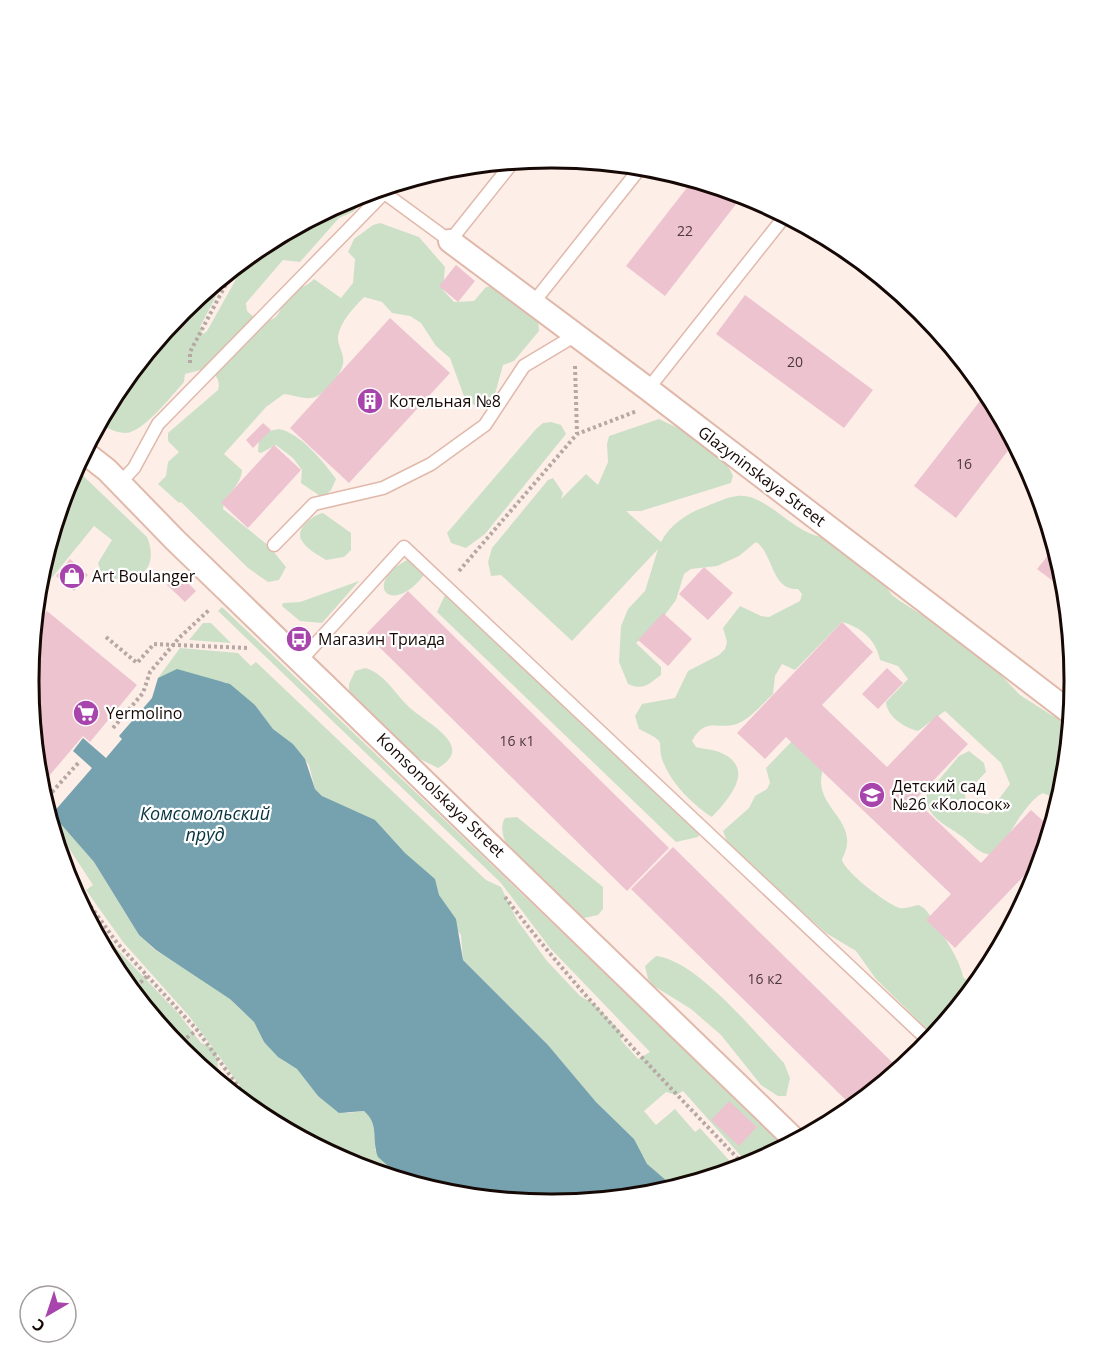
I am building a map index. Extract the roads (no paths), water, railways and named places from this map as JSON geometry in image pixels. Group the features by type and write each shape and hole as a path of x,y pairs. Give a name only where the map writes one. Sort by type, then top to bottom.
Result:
{"street":[{"name":"Glazyninskaya Street","path":"450,241 574,336 656,395 1063,707"},
{"name":"Komsomolskaya Street","path":"90,458 120,483 790,1134"}],"lane":[{"path":"388,196 450,241 506,171"},
{"path":"533,303 634,175"},
{"path":"120,483 134,468 158,424 372,202"},
{"path":"656,395 780,222"},
{"path":"274,545 314,504 383,488 431,464 485,425 524,366 574,336"},
{"path":"301,660 404,547 922,1035"}],"water":[{"name":"Комсомольский пруд","path":"177,669 230,684 255,705 273,729 293,744 305,759 315,789 322,796 375,820 405,853 435,879 439,895 456,919 463,960 548,1045 596,1102 634,1139 647,1164 666,1180 618,1189 552,1194 452,1184 389,1167 378,1157 374,1127 364,1111 339,1113 318,1096 297,1069 278,1057 264,1042 254,1022 230,999 156,950 139,935 94,862 58,821 55,810 92,768 73,751 83,738 106,758 122,739 119,736 152,698 158,678"}],"place":[{"name":"Котельная №8","path":"370,401"},
{"name":"Art Boulanger","path":"72,576"},
{"name":"Магазин Триада","path":"299,639"},
{"name":"Yermolino","path":"86,713"},
{"name":"Детский сад №26 «Колосок»","path":"872,795"}]}
